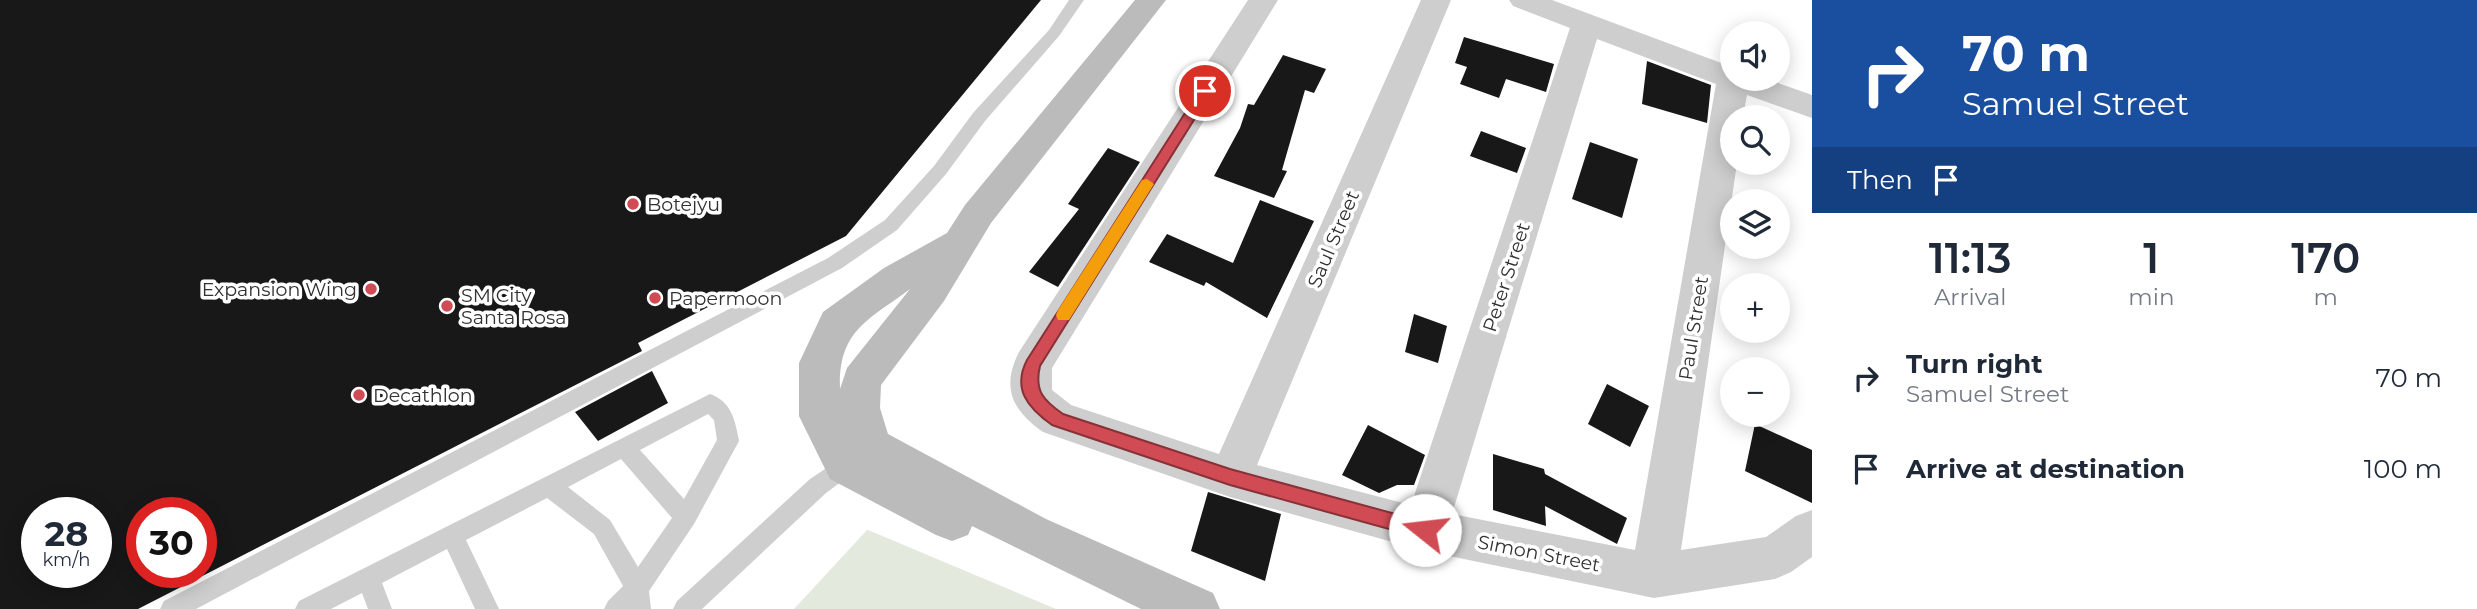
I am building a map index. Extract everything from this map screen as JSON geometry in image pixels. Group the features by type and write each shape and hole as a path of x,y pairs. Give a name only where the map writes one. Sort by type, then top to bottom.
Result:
{"main road":[{"path":"1132,609 904,498 857,455 861,380 931,290 978,214 1151,0"},
{"path":"857,455 961,499 1141,586 1196,609"}],"street":[{"name":"Simon Street","path":"1263,0 1032,365 1028,379 1031,395 1041,408 1058,419 1230,477 1425,530 1654,576 1775,557 1812,531"},
{"name":"Saul Street","path":"1230,477 1436,0"},
{"path":"1524,0 1720,73"},
{"name":"Peter Street","path":"1425,530 1587,23"},
{"name":"Paul Street","path":"1654,576 1732,91"},
{"path":"1769,91 1812,107"}],"lane":[{"path":"172,609 835,263 891,225 940,170 979,117 1054,33 1077,0"},
{"path":"307,609 710,403 724,416 728,441 638,599 616,609"},
{"path":"624,447 686,517"},
{"path":"685,609 818,486 857,455"},
{"path":"549,486 603,527 638,599"},
{"path":"452,535 487,609"},
{"path":"368,578 380,609"}],"shaded area":[{"path":"868,530 1056,609 794,609"}],"building":[{"name":"SM City Santa Rosa","path":"0,0 1041,0 846,236 638,343 642,351 217,569 217,497 126,497 126,588 179,588 138,609 0,609"},
{"path":"1464,37 1554,64 1546,92 1506,79 1499,98 1460,84 1467,67 1455,63"},
{"path":"1283,55 1326,69 1314,93 1305,90 1282,170 1287,171 1274,198 1214,176 1240,128 1248,104 1254,105"},
{"path":"1647,61 1711,85 1707,123 1642,104"},
{"path":"1481,131 1526,148 1517,173 1470,156"},
{"path":"1590,142 1638,159 1622,218 1572,199"},
{"path":"1108,148 1140,162 1058,287 1029,272 1079,209 1068,204"},
{"path":"1260,200 1314,221 1267,318 1206,282 1204,286 1149,262 1167,234 1233,263"},
{"path":"1414,314 1447,326 1438,363 1405,352"},
{"path":"652,371 668,403 598,441 575,412"},
{"path":"1607,384 1649,406 1630,447 1588,424"},
{"path":"1368,425 1425,455 1414,485 1397,485 1379,493 1342,475"},
{"path":"1754,427 1762,427 1812,450 1812,503 1745,471"},
{"path":"1493,454 1544,469 1545,474 1627,518 1617,544 1545,506 1546,526 1493,510"},
{"path":"1208,492 1281,514 1265,581 1191,551"}],"slow traffic":[{"path":"1064,315 1147,184"}],"place":[{"name":"Botejyu","path":"633,204"},
{"name":"Expansion Wing","path":"371,289"},
{"name":"Papermoon","path":"655,298"},
{"name":"SM City Santa Rosa","path":"447,306"},
{"name":"Decathlon","path":"359,395"}],"route":[{"path":"1205,91 1032,365 1028,379 1031,395 1041,408 1058,419 1230,477 1425,530"}]}
